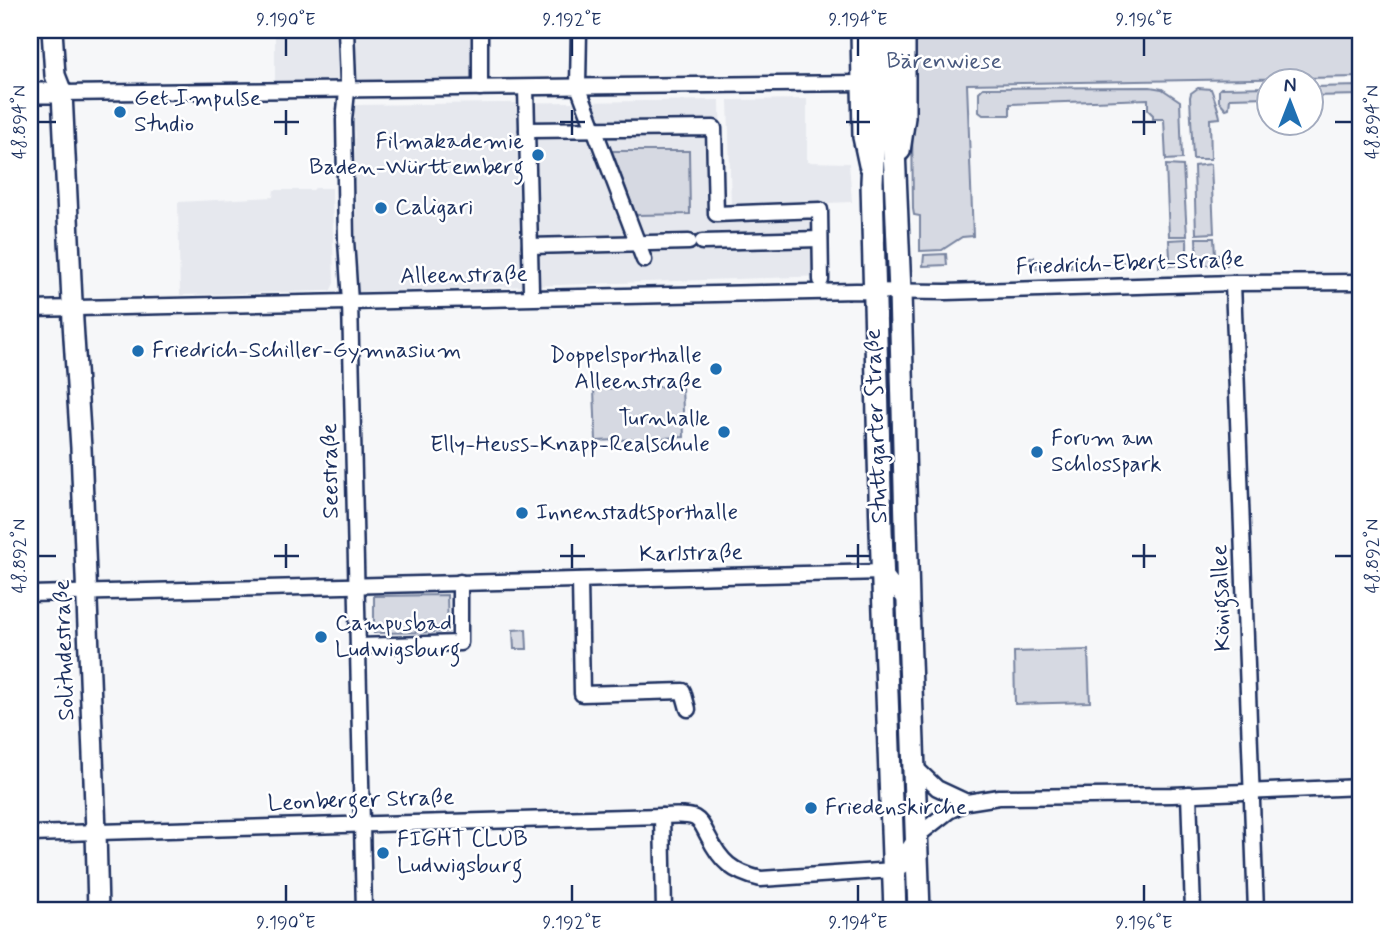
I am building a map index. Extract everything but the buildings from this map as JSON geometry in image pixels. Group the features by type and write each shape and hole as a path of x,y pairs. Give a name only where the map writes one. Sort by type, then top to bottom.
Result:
{"main road":[{"name":"Stuttgarter Straße","path":"873,30 875,290 895,911"},
{"name":"Stuttgarter Straße","path":"889,30 919,907"}],"street":[{"name":"Solitudestraße","path":"52,30 55,75 62,93 81,448 98,911"},
{"name":"Seestraße","path":"346,30 346,240 350,302 364,911"},
{"path":"480,30 480,88"},
{"path":"579,30 578,86 644,260"},
{"name":"Stuttgarter Straße","path":"861,30 863,137 873,182"},
{"name":"Stuttgarter Straße","path":"895,183 905,117 905,30"},
{"path":"30,93 862,83"},
{"path":"526,88 531,289"},
{"path":"527,130 714,128 716,214 820,210 821,280"},
{"path":"530,246 820,239"},
{"name":"Friedrich-Ebert-Straße","path":"900,292 1361,282"},
{"name":"Königsallee","path":"1233,284 1255,911"},
{"name":"Alleenstraße","path":"30,309 875,290 900,292"},
{"path":"883,572 908,603"},
{"name":"Karlstraße","path":"30,594 883,572"},
{"path":"580,580 582,694 683,691 688,709"},
{"path":"358,646 460,643 460,582"},
{"path":"914,766 936,788 967,802"},
{"path":"893,870 902,866 917,836 949,811 967,802 999,797 1252,793 1361,787"},
{"path":"1189,794 1193,911"},
{"path":"891,812 904,830 917,836"},
{"path":"662,816 664,911"},
{"name":"Leonberger Straße","path":"30,834 693,817 703,825 724,861 741,874 761,878 893,870"},
{"name":"Stuttgarter Straße","path":"893,870 913,888 919,907"}],"shaded area":[{"path":"275,30 477,30 477,85 275,87"},
{"path":"807,99 807,162 849,163 852,202 731,207 728,100"},
{"name":"Filmakademie Baden-Württemberg","path":"720,100 722,208 824,205 825,276 357,292 354,105"},
{"path":"332,188 334,283 331,290 180,295 178,202 273,197 274,190"}],"green space":[{"name":"Bärenwiese","path":"911,30 1361,30 1361,77 1324,78 1324,66 1254,66 1254,79 967,84 973,236 962,237 942,250 920,251 920,216 914,215"},
{"path":"1361,86 1361,95 1324,96 1324,87"},
{"path":"1254,87 1254,97 1230,98 1229,108 1226,109 1219,101 1221,88"},
{"path":"983,88 1162,89 1180,101 1182,159 1166,160 1164,119 1153,119 1148,110 1148,99 1010,104 1010,115 983,115 979,112 979,92"},
{"path":"1198,88 1211,89 1220,116 1210,119 1211,159 1193,159 1190,97"},
{"path":"612,151 689,151 690,214 636,215"},
{"path":"1211,164 1214,233 1196,234 1194,166"},
{"path":"1166,165 1183,166 1187,236 1169,236"},
{"path":"1196,238 1214,238 1215,255 1225,255 1227,265 1206,265 1197,258"},
{"path":"1187,239 1187,254 1183,262 1159,267 1159,258 1170,257 1169,240"},
{"path":"946,254 947,265 923,266 924,255"},
{"path":"1030,257 1034,257 1035,265 1138,262 1138,265 1031,269"},
{"path":"888,322 891,322 896,536"},
{"path":"682,386 684,437 596,441 594,389"},
{"path":"447,595 448,632 374,633 374,596"},
{"path":"526,629 527,649 514,649 513,630"},
{"path":"1088,650 1090,702 1015,704 1014,652"}],"place":[{"name":"Get Impulse Studio","path":"120,112"},
{"name":"Filmakademie Baden-Württemberg","path":"538,155"},
{"name":"Caligari","path":"381,208"},
{"name":"Friedrich-Schiller-Gymnasium","path":"138,351"},
{"name":"Doppelsporthalle Alleenstraße","path":"716,369"},
{"name":"Turnhalle Elly-Heuss-Knapp-Realschule","path":"724,432"},
{"name":"Forum am Schlosspark","path":"1037,452"},
{"name":"Innenstadtsporthalle","path":"522,513"},
{"name":"Campusbad Ludwigsburg","path":"321,637"},
{"name":"Friedenskirche","path":"811,808"},
{"name":"FIGHT CLUB Ludwigsburg","path":"383,853"}]}
